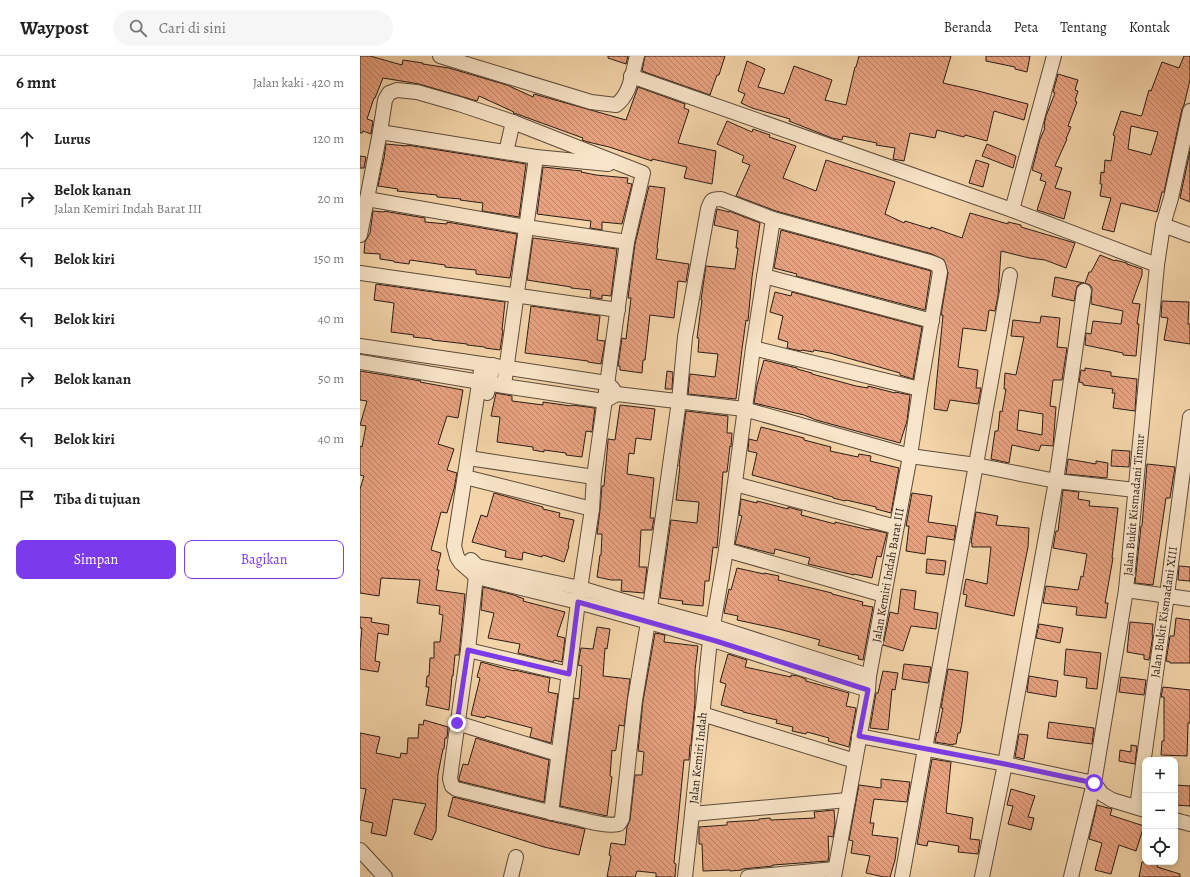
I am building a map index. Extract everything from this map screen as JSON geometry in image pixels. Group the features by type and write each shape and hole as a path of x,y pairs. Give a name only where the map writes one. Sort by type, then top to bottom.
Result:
{"street":[{"path":"440,56 591,102 606,105 616,105 622,100 629,87 637,56"},
{"path":"1012,210 1054,56"},
{"path":"631,76 1012,210 1157,265"},
{"path":"360,235 385,100 389,93 397,90 417,92 513,122 643,173 627,242 604,401 594,478 592,509 579,595 551,812"},
{"name":"Jalan Bukit Kismadani Timur","path":"1071,877 1094,783 1126,590 1157,265 1163,226 1171,198 1190,111"},
{"path":"506,152 513,122"},
{"path":"380,132 536,157 627,166"},
{"path":"536,157 517,296 494,366 484,382 469,478 463,545 466,557 477,571 579,595 712,633 868,683"},
{"path":"367,199 526,227 627,242"},
{"path":"477,571 468,650 450,779 452,786 456,789 593,822 614,825 619,824 622,819 635,700 649,616 679,401 686,337 710,201 713,199 721,199 773,219"},
{"name":"Jalan Kemiri Indah Barat III","path":"773,219 930,262 938,265 940,272 910,456 896,527 835,873"},
{"name":"Jalan Kemiri Indah","path":"685,877 712,633 726,550 744,409 773,219"},
{"path":"1163,226 1190,235"},
{"path":"360,273 618,310"},
{"path":"902,877 1010,275"},
{"path":"764,276 932,321"},
{"path":"982,877 1005,764 1056,481 1084,291"},
{"path":"360,346 607,384 618,394"},
{"path":"753,348 920,389"},
{"path":"360,362 604,401 618,394 744,409 910,456 976,465 1056,481 1135,490"},
{"path":"494,366 504,386"},
{"path":"469,478 475,459 484,382"},
{"name":"Jalan Bukit Kismadani XIII","path":"1141,809 1190,417"},
{"path":"475,459 594,478"},
{"path":"469,478 592,509"},
{"path":"735,484 896,527"},
{"path":"726,550 884,595"},
{"path":"1126,590 1190,599"},
{"path":"468,650 569,674"},
{"path":"702,714 855,761"},
{"path":"457,723 558,754"},
{"path":"859,736 1094,783 1102,794 1112,800 1141,809"},
{"path":"692,814 848,800"},
{"path":"1178,821 1190,824"},
{"path":"360,850 385,877"},
{"path":"511,877 516,857"},
{"path":"748,877 835,873"}],"building":[{"path":"360,56 370,56 402,65 403,60 449,68 507,85 533,97 534,94 626,120 638,87 685,104 684,108 689,110 678,143 716,151 712,184 684,178 687,167 652,159 652,161 582,140 583,138 513,113 514,112 479,96 477,101 419,84 383,78 367,119 373,121 371,134 363,131 360,133"},
{"path":"608,56 628,56 626,64 608,58"},
{"path":"645,56 725,56 719,75 717,75 710,95 642,71"},
{"path":"859,56 951,56 943,83 1028,104 1024,120 994,111 987,141 937,130 935,138 910,133 904,161 893,159 895,148 876,145 877,143 843,136 842,140 832,138 789,121 790,119 752,108 741,103 745,94 738,91 747,61 765,69 758,87 784,94 794,66 832,80 825,100 846,105"},
{"path":"986,56 1030,56 1027,72 1015,69 1015,67 986,61"},
{"path":"1184,56 1190,56 1190,80 1182,109 1164,192 1162,192 1157,212 1121,203 1114,232 1102,229 1111,198 1100,196 1102,184 1100,184 1101,172 1104,173 1105,160 1111,161 1115,136 1113,135 1121,111 1141,116 1149,90 1151,91 1162,62 1179,68","holes":["1131,126 1158,132 1151,155 1128,149"]},
{"path":"1058,74 1078,80 1075,90 1078,91 1075,101 1077,102 1068,126 1071,127 1055,166 1062,168 1055,188 1071,192 1064,219 1037,210 1046,182 1040,180 1042,174 1032,170 1040,139 1045,128 1044,125 1046,116 1055,93 1053,92"},
{"path":"727,121 752,132 753,129 770,135 769,137 796,146 783,178 816,191 826,160 895,182 885,214 904,223 905,221 931,229 931,227 962,238 970,213 1008,224 1008,222 1021,225 1021,227 1075,243 1066,268 1045,260 1029,258 1001,251 998,296 995,311 989,310 986,331 963,328 958,367 978,370 976,388 981,388 978,404 950,400 947,411 934,409 943,315 941,315 948,273 944,260 932,254 776,211 736,196 750,165 742,162 744,156 717,144"},
{"path":"386,144 407,145 526,164 519,217 482,211 483,203 437,197 437,195 397,191 398,189 378,186"},
{"path":"987,144 1016,156 1013,168 982,156"},
{"path":"1190,151 1190,202 1180,198"},
{"path":"360,156 366,157 364,168 360,168"},
{"path":"976,160 989,164 983,187 969,183"},
{"path":"543,167 628,178 627,183 632,184 622,224 602,222 602,230 590,228 591,221 537,214"},
{"path":"649,186 665,188 656,259 689,264 686,282 678,281 674,318 650,315 642,373 620,370 620,366 618,366 622,338 626,339 631,298 628,298 635,244"},
{"path":"717,209 729,211 760,223 752,277 748,321 746,320 736,399 688,394 690,374 715,377 718,354 698,352 699,338 697,338 706,266 735,269 738,248 736,248 738,231 714,225"},
{"path":"373,211 385,211 425,218 425,222 447,224 447,222 517,234 510,278 476,274 476,270 445,267 445,265 410,260 409,264 394,262 380,259 380,254 364,253 365,242 370,233"},
{"path":"781,230 931,271 925,310 796,276 797,274 774,268"},
{"path":"533,238 617,249 611,296 602,295 602,299 590,297 591,290 527,280"},
{"path":"1100,255 1142,269 1142,275 1132,303 1140,304 1137,324 1139,324 1136,356 1123,355 1123,353 1085,345 1086,333 1091,334 1093,321 1121,324 1123,311 1091,304 1092,288 1090,285 1085,283 1089,272 1091,272"},
{"path":"1055,277 1084,283 1077,286 1074,301 1052,296"},
{"path":"376,284 505,302 500,350 413,337 414,335 391,332 394,303 374,300"},
{"path":"775,292 791,296 792,292 922,327 913,379 900,375 900,373 830,353 814,350 813,352 801,351 787,348 788,342 778,339 783,316 770,312"},
{"path":"1162,301 1189,302 1188,324 1190,324 1190,344 1164,340 1168,318 1161,317"},
{"path":"531,306 600,316 597,340 605,341 601,364 525,353"},
{"path":"1041,316 1060,318 1057,347 1067,348 1062,380 1053,380 1050,406 1056,407 1053,446 1041,445 1039,451 1012,445 1009,463 991,459 995,431 998,431 1000,411 1002,412 1006,389 1004,389 1005,373 1016,375 1024,337 1011,336 1013,320 1040,323","holes":["1019,410 1043,414 1042,435 1017,430"]},
{"path":"764,360 797,368 812,374 856,386 868,388 868,386 910,395 907,421 900,443 816,420 804,415 754,403"},
{"path":"1085,368 1111,372 1111,376 1137,379 1135,411 1113,408 1115,393 1112,393 1113,389 1083,385 1083,383 1079,382 1081,370 1085,371"},
{"path":"360,371 421,381 420,382 463,390 458,418 447,416 438,444 454,449 447,470 457,473 447,513 441,512 431,550 441,553 437,570 439,570 436,590 465,594 459,655 455,655 449,710 426,705 429,687 426,687 427,676 429,676 430,658 434,658 434,642 440,642 443,615 439,614 440,606 417,603 420,580 381,578 379,596 360,593 360,489 364,476 360,475 360,446 362,447 366,426 360,425 367,401 360,400"},
{"path":"667,371 673,372 672,389 665,389"},
{"path":"496,393 512,396 512,401 543,405 543,402 595,408 592,432 586,431 582,457 544,450 544,452 533,450 533,447 497,442 500,417 491,416"},
{"path":"620,405 655,409 651,440 636,438 634,454 629,453 627,474 654,478 650,518 654,518 652,530 641,530 639,567 647,567 644,593 621,591 622,580 611,580 597,577 601,555 602,534 597,534 602,486 604,486 608,439 615,440"},
{"path":"686,411 728,416 727,433 732,433 727,472 723,472 717,548 713,547 709,581 705,581 703,606 682,604 683,601 660,598 671,520 697,523 699,502 676,500"},
{"path":"761,427 804,438 804,440 831,447 830,451 858,457 859,454 871,456 870,461 899,468 891,513 876,509 876,507 833,498 752,475 757,453 748,451 749,439 757,441"},
{"path":"1112,450 1130,451 1129,467 1111,466"},
{"path":"1068,459 1096,464 1096,461 1108,463 1107,478 1066,474"},
{"path":"1147,464 1175,467 1170,498 1166,498 1153,585 1135,583 1142,526"},
{"path":"1063,490 1079,492 1078,499 1090,501 1089,506 1118,508 1113,558 1105,603 1108,603 1106,618 1076,615 1077,607 1043,603 1046,586 1078,590 1081,576 1083,577 1087,554 1053,548 1056,531 1058,531"},
{"path":"494,493 543,507 543,509 560,513 559,517 574,520 564,562 543,555 542,557 523,552 522,560 505,557 506,551 472,542 481,515 487,517"},
{"path":"912,493 932,496 928,522 956,526 954,540 927,536 925,554 906,551 909,526 906,526"},
{"path":"741,499 757,503 757,501 788,509 788,507 802,511 801,515 835,524 835,522 887,533 881,557 877,556 872,578 808,564 810,558 775,549 774,554 735,544 742,516 739,515"},
{"path":"976,512 998,516 996,525 1029,528 1028,547 1014,616 965,606 967,595 963,594 966,579 987,584 991,547 972,547 971,543"},
{"path":"927,559 946,561 944,575 926,573"},
{"path":"1179,566 1190,567 1190,581 1178,580"},
{"path":"737,568 779,576 778,580 832,593 863,602 862,605 873,607 863,660 858,659 859,656 818,645 820,640 737,620 738,616 724,613 729,589 731,590"},
{"path":"483,587 514,595 524,599 523,601 565,612 557,636 565,638 562,662 554,660 553,662 518,653 520,644 488,638 494,613 481,610"},
{"path":"901,589 916,591 914,609 938,613 936,629 911,626 903,651 883,645 890,612 898,614"},
{"path":"360,617 372,618 371,622 389,625 388,635 378,633 375,661 380,662 378,672 360,669 362,628 360,628"},
{"path":"1176,618 1190,620 1190,663 1170,663 1166,661 1170,636 1174,636"},
{"path":"1130,622 1153,624 1153,635 1149,660 1144,659 1144,655 1127,652"},
{"path":"1039,624 1063,628 1060,643 1036,638"},
{"path":"597,627 610,629 607,649 605,648 603,676 630,679 624,726 619,725 616,749 615,751 612,750 610,776 612,777 607,816 560,806 574,698 579,699 582,666 578,665 581,648 593,649"},
{"path":"655,633 665,635 664,642 698,646 695,670 695,702 691,745 689,760 684,760 674,863 676,864 675,877 656,877 656,873 637,871 635,877 607,877 611,856 609,855 611,843 625,845 627,827 630,820 635,775 642,775 644,752 638,751 643,701"},
{"path":"1066,649 1101,653 1097,689 1086,688 1087,678 1064,675"},
{"path":"728,654 747,660 745,667 791,677 791,675 798,676 806,679 806,681 849,693 846,706 856,708 849,747 828,741 829,738 807,732 806,734 792,731 793,727 776,723 777,720 721,705 726,684 720,682"},
{"path":"481,662 514,671 550,678 548,692 558,694 551,743 530,737 532,728 486,716 485,718 471,715 480,678 477,677"},
{"path":"904,664 931,667 928,683 902,679"},
{"path":"948,669 968,672 960,733 958,733 956,744 953,745 935,742 943,708 941,708"},
{"path":"883,671 898,673 895,690 892,689 888,730 870,728 876,693 878,693"},
{"path":"1029,676 1058,681 1056,697 1027,692"},
{"path":"1121,677 1146,680 1144,695 1119,692"},
{"path":"1163,687 1190,690 1190,723 1188,723 1187,756 1161,755 1162,741 1164,741 1164,697 1161,697"},
{"path":"424,720 448,727 447,738 445,738 438,774 436,831 432,840 414,834 426,804 393,799 386,836 371,833 373,823 360,820 366,789 360,788 360,733 380,737 376,753 400,758 401,753 407,754 408,738 418,738 419,724 423,725"},
{"path":"1049,722 1094,728 1092,744 1047,738"},
{"path":"1019,734 1028,735 1024,759 1015,757"},
{"path":"476,738 549,760 544,802 459,781 463,764 468,765"},
{"path":"1131,745 1137,746 1135,764 1119,761 1120,750 1131,752"},
{"path":"932,759 951,762 946,813 973,818 970,839 980,840 978,854 958,852 959,846 928,841 927,846 917,844"},
{"path":"881,779 910,782 907,802 874,799 870,823 874,823 872,835 898,838 895,860 890,877 866,873 870,856 851,853 853,841 849,840 859,785 881,788"},
{"path":"1178,785 1190,786 1190,806 1178,805"},
{"path":"1011,789 1035,796 1028,817 1034,818 1031,830 1008,824 1013,806 1007,805"},
{"path":"453,797 585,829 579,855 544,847 448,816"},
{"path":"1097,805 1112,809 1110,815 1142,825 1142,832 1136,851 1119,845 1111,874 1095,870 1102,843 1089,839"},
{"path":"834,810 835,824 833,837 828,836 828,861 773,865 730,871 703,871 702,844 699,844 699,827 727,825 727,822 770,818 771,820 815,818 814,812"},
{"path":"1142,862 1142,865 1157,865 1157,867 1180,874 1180,877 1139,877"}],"route":[{"path":"457,723 468,650 569,674 578,602 716,641 868,690 859,736 1094,783"}]}
